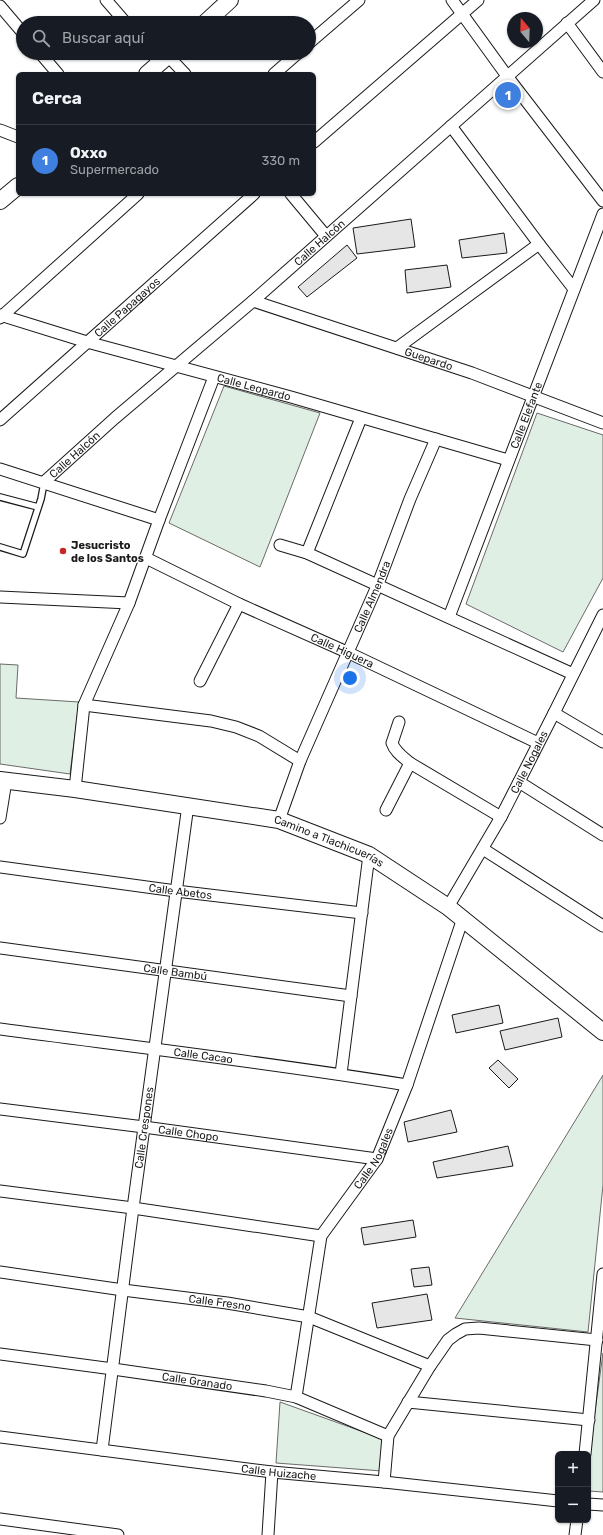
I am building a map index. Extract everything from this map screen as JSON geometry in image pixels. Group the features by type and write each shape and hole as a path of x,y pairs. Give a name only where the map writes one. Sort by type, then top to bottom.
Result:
{"street":[{"path":"106,0 120,16"},
{"path":"316,37 359,0"},
{"path":"452,0 507,76 603,201"},
{"path":"316,140 478,0"},
{"name":"Calle Halcón","path":"44,482 115,418 176,367 594,0"},
{"path":"211,16 224,2"},
{"path":"0,6 16,25"},
{"path":"567,23 603,72"},
{"path":"46,60 56,72"},
{"path":"149,72 159,60"},
{"path":"168,60 183,72"},
{"path":"276,72 290,60"},
{"path":"451,126 574,289"},
{"path":"0,130 16,136"},
{"path":"1,316 136,196"},
{"name":"Calle Papagayos","path":"0,420 252,196"},
{"path":"293,196 326,236"},
{"name":"Calle Elefante","path":"449,617 603,214"},
{"path":"397,348 539,244"},
{"name":"Guepardo","path":"252,300 397,348 534,396 603,423"},
{"name":"Calle Leopardo","path":"1,316 87,342 508,460"},
{"path":"75,789 84,705 129,603 214,377"},
{"path":"308,553 361,418"},
{"name":"Calle Almendra","path":"280,820 300,762 349,653 378,584 410,499 436,439"},
{"path":"0,469 159,520"},
{"path":"280,545 308,553 573,674"},
{"name":"Calle Higuera","path":"146,558 239,604 349,653 538,743"},
{"path":"0,597 129,603"},
{"path":"200,681 239,604"},
{"name":"Calle Nogales","path":"448,907 501,817 603,615"},
{"path":"84,705 210,721 236,727 259,736 300,762"},
{"path":"554,713 603,742"},
{"path":"399,722 392,743 394,748 410,763 501,817"},
{"path":"386,810 410,763"},
{"path":"0,818 3,780"},
{"name":"Camino a Tlachicuerías","path":"3,780 188,805 280,820 370,855 463,918 603,1032"},
{"path":"519,782 603,835"},
{"name":"Calle Crespones","path":"102,1450 133,1208 188,805"},
{"path":"483,849 603,926"},
{"path":"340,1074 370,855"},
{"name":"Calle Abetos","path":"0,867 176,891 362,913"},
{"name":"Calle Nogales","path":"296,1397 321,1236 377,1159 406,1085 463,918"},
{"name":"Calle Bambú","path":"0,948 351,996"},
{"name":"Calle Cacao","path":"0,1029 155,1048 340,1074 406,1085"},
{"name":"Calle Chopo","path":"0,1110 144,1127 377,1159"},
{"path":"0,1191 133,1208 321,1236"},
{"name":"Calle Fresno","path":"0,1272 227,1303 309,1316 430,1366"},
{"path":"585,1451 603,1274"},
{"path":"384,1482 388,1436 430,1366 448,1340 456,1334 465,1329 479,1328 597,1340"},
{"name":"Calle Granado","path":"0,1354 266,1391 296,1397 388,1436"},
{"path":"408,1402 588,1420"},
{"name":"Calle Huizache","path":"0,1437 272,1472 384,1482 555,1501"},
{"path":"268,1535 272,1472"},
{"path":"591,1504 603,1504"},
{"path":"0,1519 118,1535"},
{"path":"575,1535 577,1523"}],"lane":[{"path":"0,547 23,554 38,507 44,482"},
{"path":"0,497 38,507"}],"green space":[{"path":"224,386 320,413 260,567 169,523"},
{"path":"537,413 603,435 603,578 563,652 466,604"},
{"path":"0,664 18,665 16,698 79,702 70,774 0,764"},
{"path":"603,1075 603,1185 588,1332 455,1318"},
{"path":"603,1353 603,1492 591,1491 591,1451 590,1451"},
{"path":"280,1402 383,1439 382,1471 276,1463"}],"building":[{"path":"411,219 415,247 357,254 353,228"},
{"path":"504,233 507,253 462,258 459,240"},
{"path":"347,245 357,258 307,297 298,287"},
{"path":"447,265 451,287 407,293 405,270"},
{"path":"499,1005 503,1023 456,1033 452,1015"},
{"path":"558,1018 562,1037 505,1050 500,1031"},
{"path":"498,1060 518,1079 509,1088 489,1068"},
{"path":"451,1110 457,1132 408,1142 404,1122"},
{"path":"508,1146 513,1166 437,1178 433,1162"},
{"path":"413,1220 416,1237 364,1245 361,1228"},
{"path":"429,1267 432,1285 414,1287 411,1269"},
{"path":"427,1294 432,1320 377,1328 372,1303"}],"place":[{"name":"Oxxo","path":"508,95"},
{"name":"Jesucristo de los Santos","path":"63,551"}]}
